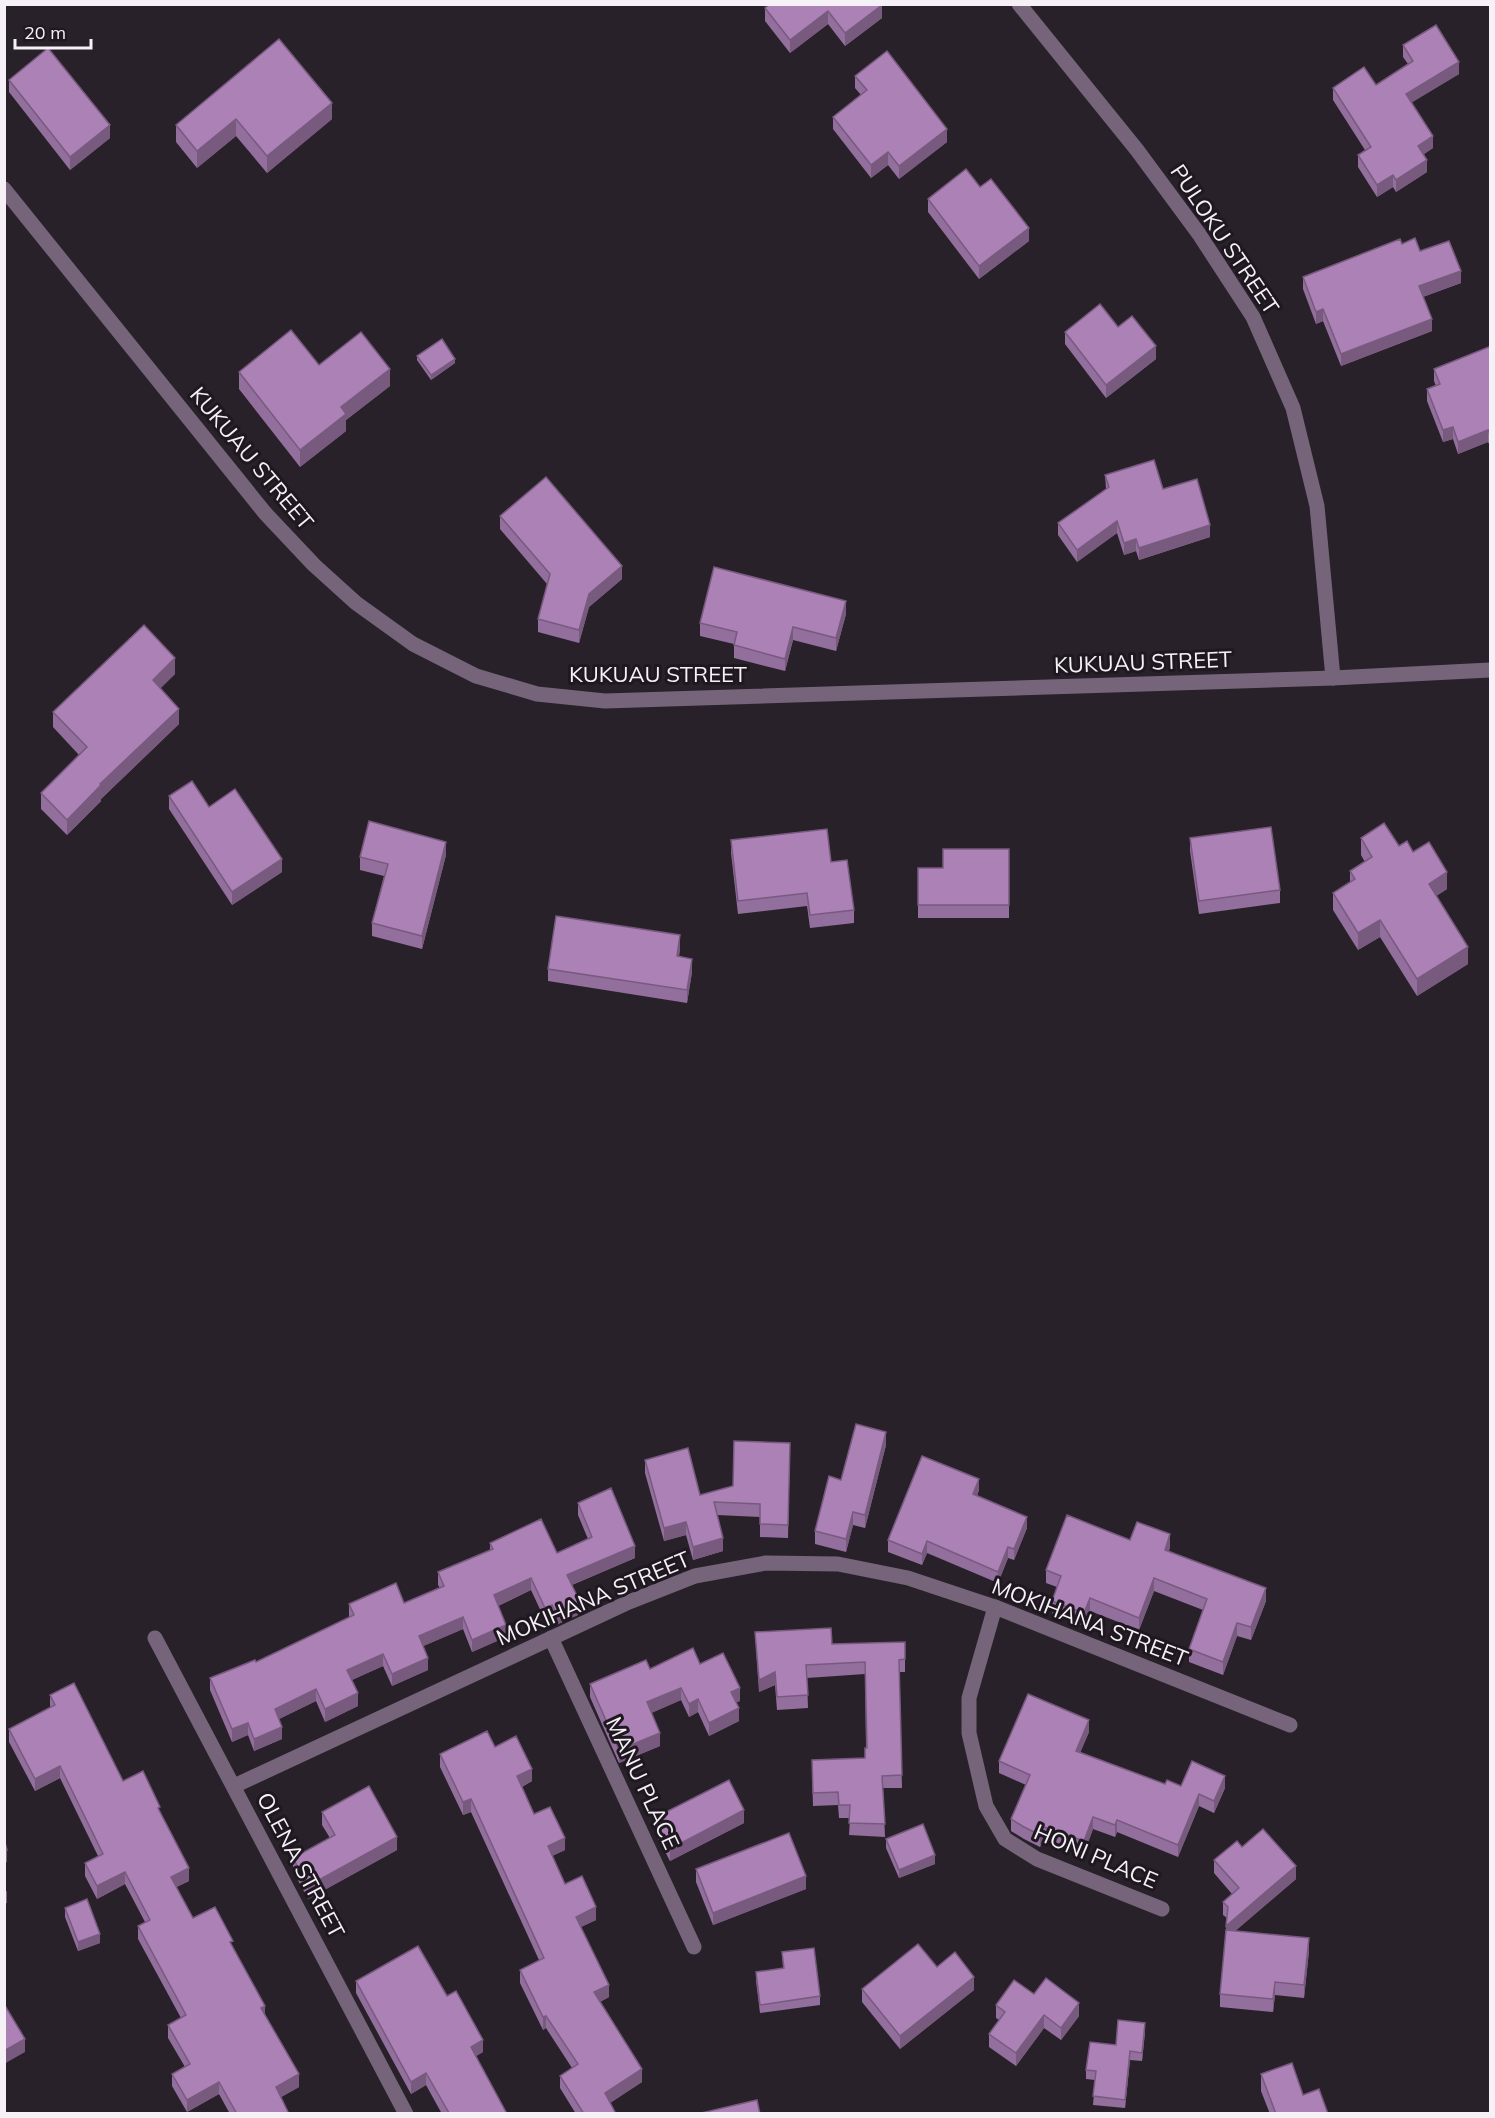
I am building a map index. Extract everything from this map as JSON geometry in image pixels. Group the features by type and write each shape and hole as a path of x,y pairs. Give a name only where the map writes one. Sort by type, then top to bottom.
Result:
{"street":[{"name":"PULOKU STREET","path":"1019,4 1137,150 1199,234 1253,317 1293,408 1317,506 1333,678"},
{"name":"KUKUAU STREET","path":"4,189 265,513 314,565 356,603 413,644 476,676 537,694 606,701 1333,678 1491,670"},
{"name":"MOKIHANA STREET","path":"234,1786 629,1602 695,1576 766,1563 838,1564 908,1578 995,1607 1290,1725"},
{"name":"HONI PLACE","path":"995,1607 969,1698 969,1733 986,1806 1005,1839 1037,1859 1162,1909"},
{"name":"OLENA STREET","path":"155,1638 406,2114"},
{"name":"MANU PLACE","path":"551,1638 694,1947"}],"building":[{"path":"770,4 882,5 845,33 828,11 790,40 765,8"},
{"path":"1436,25 1459,62 1406,94 1433,136 1418,146 1427,160 1396,180 1393,175 1377,185 1358,155 1371,147 1333,88 1364,67 1376,85 1413,61 1403,45"},
{"path":"279,39 332,103 267,156 236,119 197,151 176,125"},
{"path":"48,48 110,125 70,157 9,80"},
{"path":"887,51 947,129 899,166 888,152 871,165 833,117 867,90 855,76"},
{"path":"966,169 980,187 991,179 1029,228 979,266 928,199"},
{"path":"1415,238 1420,251 1449,241 1461,271 1419,286 1432,319 1341,354 1323,309 1316,312 1303,277 1400,239 1402,244"},
{"path":"1100,304 1118,327 1132,316 1156,346 1106,385 1065,332"},
{"path":"291,330 319,365 361,332 390,369 341,407 346,414 300,450 239,372"},
{"path":"442,339 455,359 431,375 417,356"},
{"path":"1491,346 1491,436 1488,430 1458,442 1453,427 1443,430 1427,389 1440,384 1434,369"},
{"path":"1154,460 1163,489 1197,479 1210,525 1139,548 1136,539 1124,543 1117,521 1077,550 1058,523 1109,487 1105,475"},
{"path":"546,477 622,566 589,594 579,630 538,619 550,574 500,516"},
{"path":"714,567 846,601 836,638 793,627 785,659 734,645 737,632 700,623"},
{"path":"144,625 175,658 153,680 179,709 100,784 67,820 41,793 87,747 53,712"},
{"path":"192,781 209,807 235,789 282,859 232,892 169,796"},
{"path":"369,821 446,842 422,936 372,923 388,864 360,857"},
{"path":"1384,823 1399,846 1407,841 1413,852 1429,842 1447,872 1429,884 1468,947 1417,979 1380,920 1358,933 1333,893 1355,879 1350,871 1372,857 1361,838"},
{"path":"1271,827 1280,890 1199,901 1190,838"},
{"path":"827,829 831,862 847,860 854,910 810,915 807,893 738,901 731,840"},
{"path":"943,849 1009,849 1009,905 918,905 918,868 943,868"},
{"path":"556,916 680,935 677,956 692,959 687,990 548,969"},
{"path":"856,1424 886,1432 865,1515 853,1512 846,1539 815,1531 829,1476 841,1480"},
{"path":"734,1441 790,1443 788,1525 760,1524 760,1504 714,1502 723,1538 693,1547 686,1522 664,1528 645,1460 688,1448 700,1495 733,1486"},
{"path":"922,1456 979,1479 973,1494 1027,1517 1014,1549 1008,1547 998,1572 927,1541 922,1554 888,1540"},
{"path":"611,1488 635,1546 567,1575 580,1602 556,1613 552,1605 545,1608 531,1578 494,1595 506,1625 472,1640 463,1617 419,1636 428,1658 392,1674 383,1654 347,1670 358,1693 325,1709 316,1689 275,1709 282,1727 254,1739 248,1723 232,1729 210,1678 255,1660 256,1662 354,1615 349,1604 396,1583 404,1603 444,1586 438,1572 493,1549 490,1543 541,1519 557,1553 592,1537 578,1503"},
{"path":"1067,1515 1130,1540 1137,1522 1170,1534 1165,1550 1266,1588 1251,1627 1237,1623 1223,1662 1189,1649 1207,1599 1154,1578 1139,1618 1090,1598 1084,1613 1052,1601 1061,1576 1046,1570"},
{"path":"831,1628 832,1644 905,1642 905,1659 899,1660 902,1775 882,1776 885,1824 849,1823 850,1805 839,1805 838,1792 813,1793 812,1760 865,1758 865,1748 867,1748 865,1662 806,1665 808,1695 777,1697 775,1672 759,1680 755,1632"},
{"path":"693,1648 700,1664 723,1653 740,1688 731,1692 739,1708 709,1723 698,1699 689,1704 681,1688 647,1702 660,1733 619,1750 590,1684 646,1660 650,1669"},
{"path":"74,1683 123,1781 143,1771 160,1807 158,1808 189,1868 171,1877 193,1918 215,1907 233,1941 230,1942 265,2006 261,2008 299,2074 276,2087 289,2114 237,2114 219,2082 187,2100 172,2074 190,2064 168,2025 186,2015 138,1926 150,1920 125,1872 97,1886 85,1863 103,1854 60,1766 35,1779 9,1729 55,1705 50,1695"},
{"path":"1028,1694 1089,1720 1076,1751 1165,1784 1167,1780 1181,1786 1192,1761 1225,1776 1214,1801 1199,1794 1178,1845 1117,1820 1115,1825 1093,1817 1084,1841 1044,1827 1040,1835 1024,1827 1011,1819 1030,1775 999,1761"},
{"path":"487,1731 495,1747 516,1736 532,1769 517,1776 534,1814 550,1807 565,1838 548,1846 565,1884 582,1876 596,1907 576,1917 609,1985 594,1992 642,2069 605,2093 616,2114 584,2114 560,2076 578,2064 546,2016 543,2017 520,1970 544,1958 471,1799 463,1802 440,1754"},
{"path":"729,1780 744,1810 670,1849 654,1818"},
{"path":"369,1786 397,1837 308,1886 293,1858 335,1835 322,1812"},
{"path":"923,1824 935,1855 899,1870 886,1839"},
{"path":"1263,1829 1296,1866 1226,1926 1228,1907 1223,1902 1239,1888 1214,1860 1237,1841 1242,1847"},
{"path":"789,1833 806,1876 713,1913 696,1869"},
{"path":"87,1899 100,1934 78,1942 65,1908"},
{"path":"1226,1930 1309,1938 1304,1985 1275,1982 1273,1999 1220,1994"},
{"path":"918,1944 937,1967 955,1952 974,1977 900,2036 862,1989"},
{"path":"418,1946 447,1996 456,1991 483,2040 471,2047 507,2114 447,2114 449,2113 426,2073 411,2082 356,1981"},
{"path":"814,1948 820,1996 760,2005 756,1972 784,1968 782,1952"},
{"path":"1046,1978 1079,2003 1061,2028 1044,2015 1016,2053 989,2034 1005,2012 996,2005 1014,1980 1034,1994"},
{"path":"4,2004 25,2039 4,2051"},
{"path":"1118,2020 1145,2023 1142,2053 1130,2051 1125,2100 1093,2096 1096,2071 1086,2070 1090,2042 1116,2045"},
{"path":"1292,2063 1303,2095 1319,2089 1328,2114 1276,2114 1261,2074"},
{"path":"757,2100 760,2114 701,2114 701,2113"}]}
